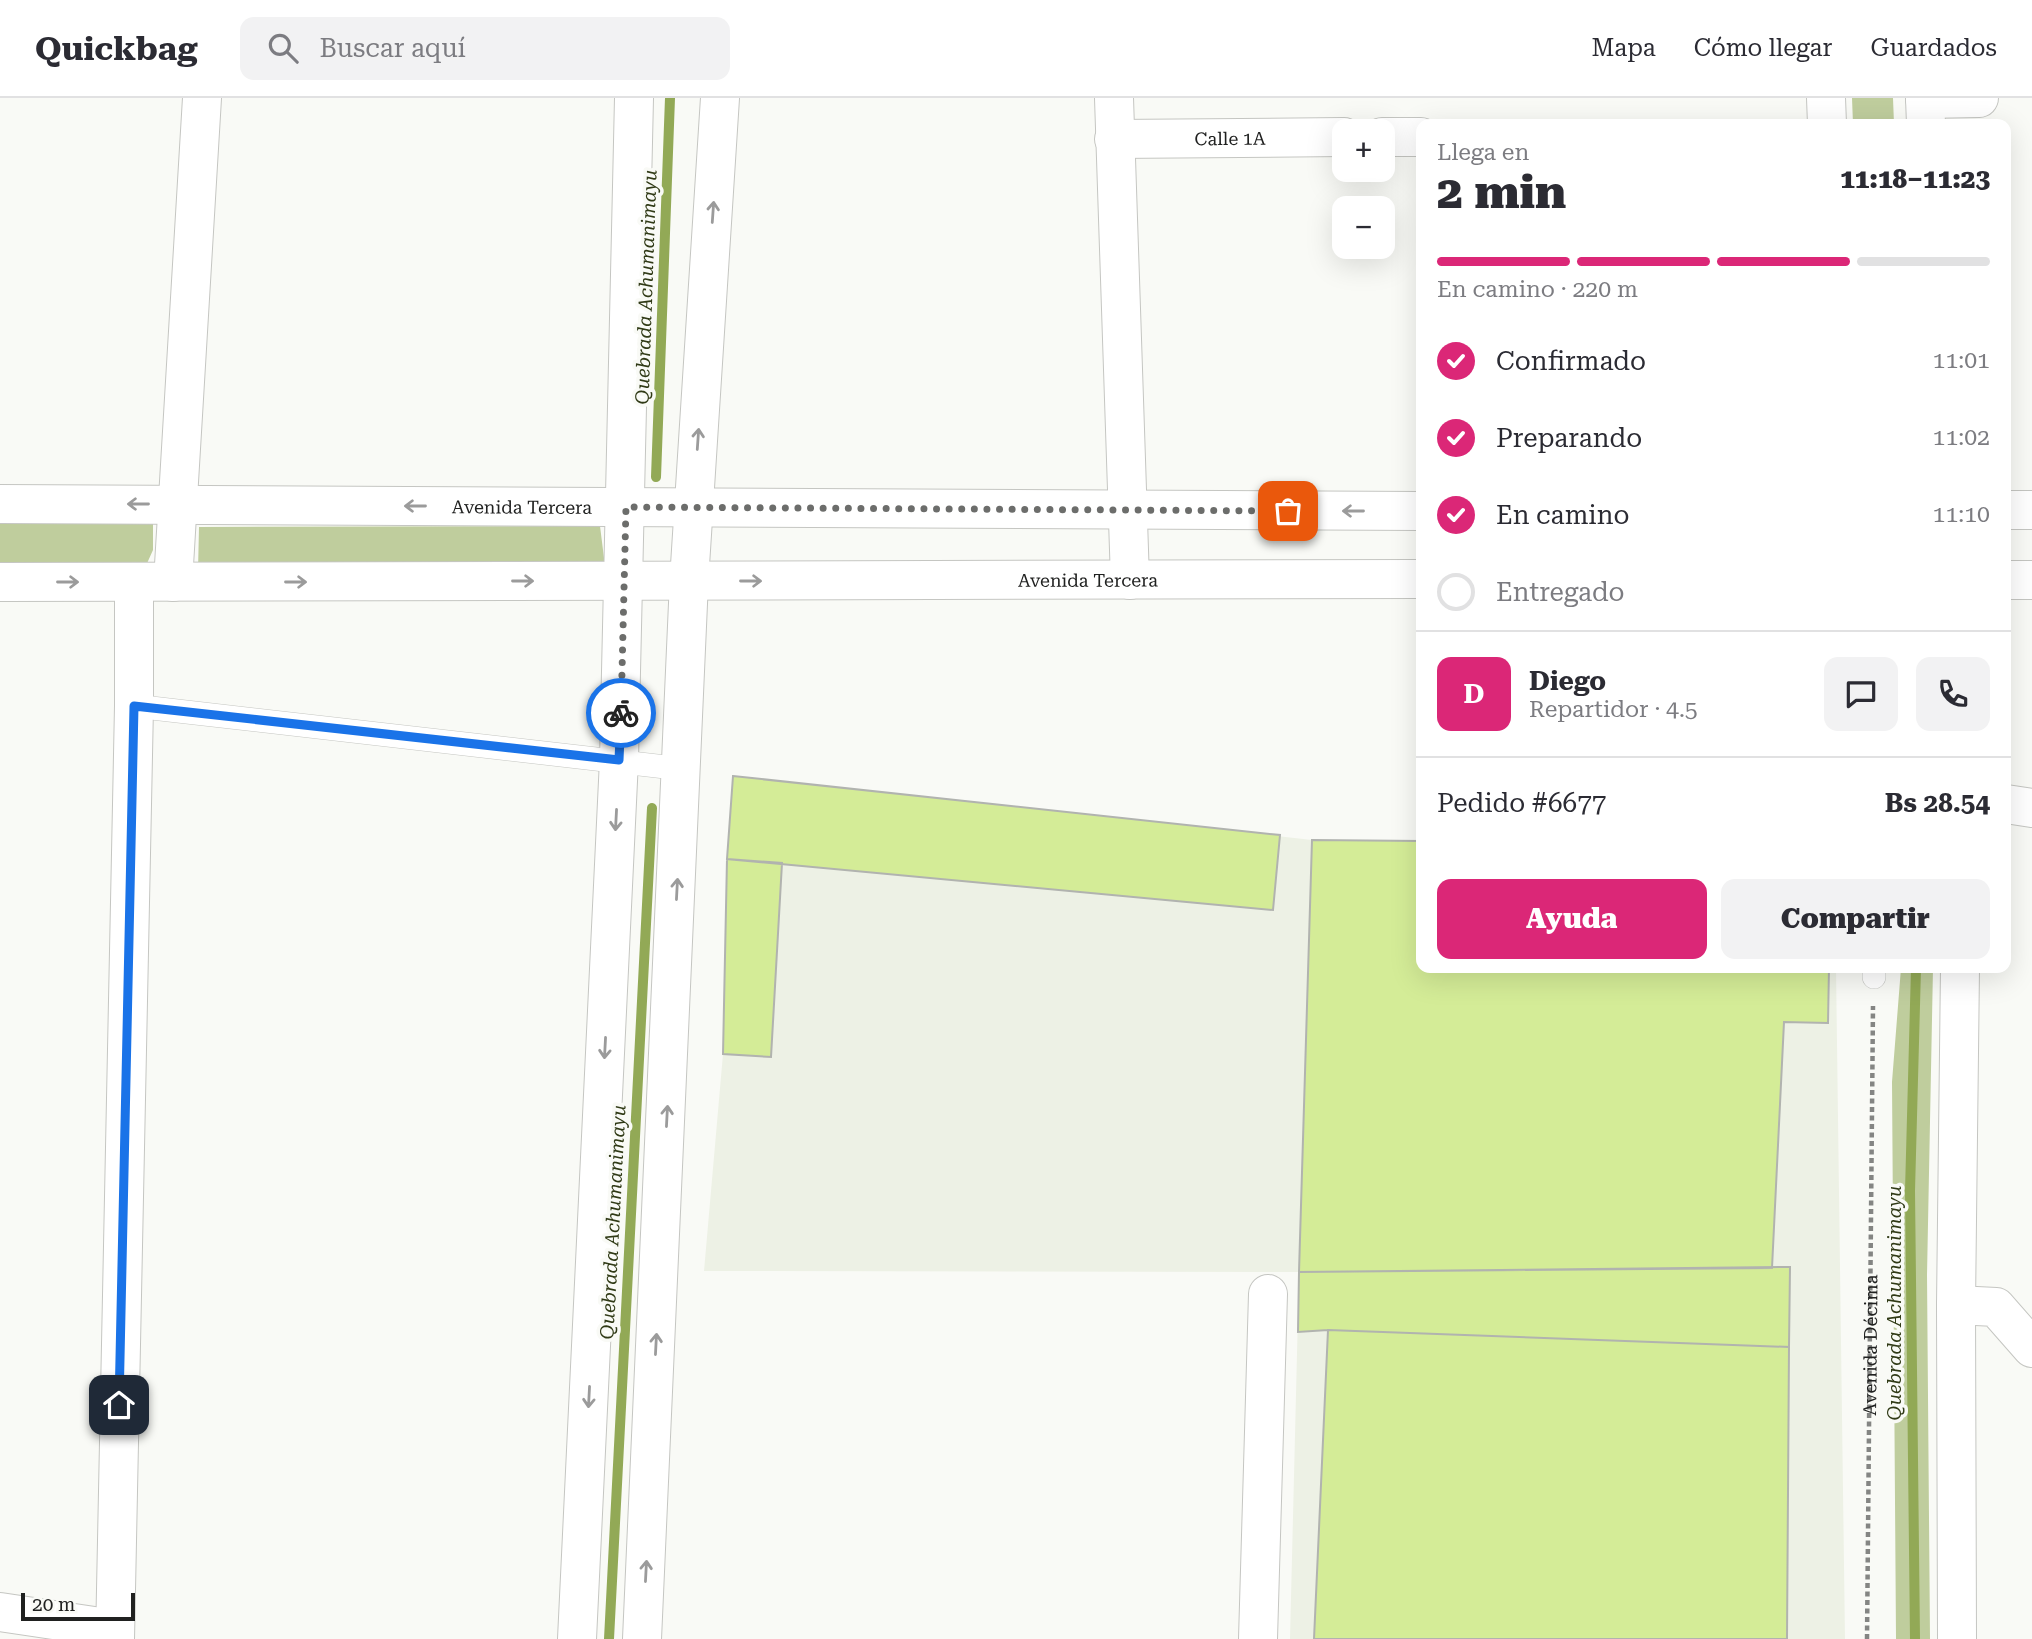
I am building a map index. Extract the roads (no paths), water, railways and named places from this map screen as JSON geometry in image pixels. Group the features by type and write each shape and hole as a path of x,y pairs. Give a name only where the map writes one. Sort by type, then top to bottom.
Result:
{"street":[{"path":"173,582 202,98"},
{"path":"577,1639 619,760 634,98"},
{"path":"642,1639 683,769 689,581 720,98"},
{"path":"1114,98 1130,580"},
{"path":"1826,98 1828,119"},
{"path":"1926,119 1925,98 1979,98"},
{"path":"1395,137 1416,137"},
{"name":"Calle 1A","path":"1114,139 1332,138"},
{"name":"Avenida Tercera","path":"0,504 1416,511"},
{"path":"2011,510 2032,510"},
{"name":"Avenida Tercera","path":"0,582 1416,579"},
{"path":"2011,580 2032,580"},
{"path":"0,1612 115,1634 134,706 134,582"},
{"path":"2011,805 2032,808"},
{"path":"1957,1639 1956,1305 1961,973"},
{"path":"1258,1639 1268,1294"},
{"path":"1956,1305 1996,1307 2032,1348"}],"lane":[{"path":"134,706 683,769"}],"waterway":[{"name":"Quebrada Achumanimayu","path":"656,477 670,98"},
{"name":"Quebrada Achumanimayu","path":"609,1639 652,808"},
{"name":"Quebrada Achumanimayu","path":"1915,1639 1910,1191 1916,973"}]}
